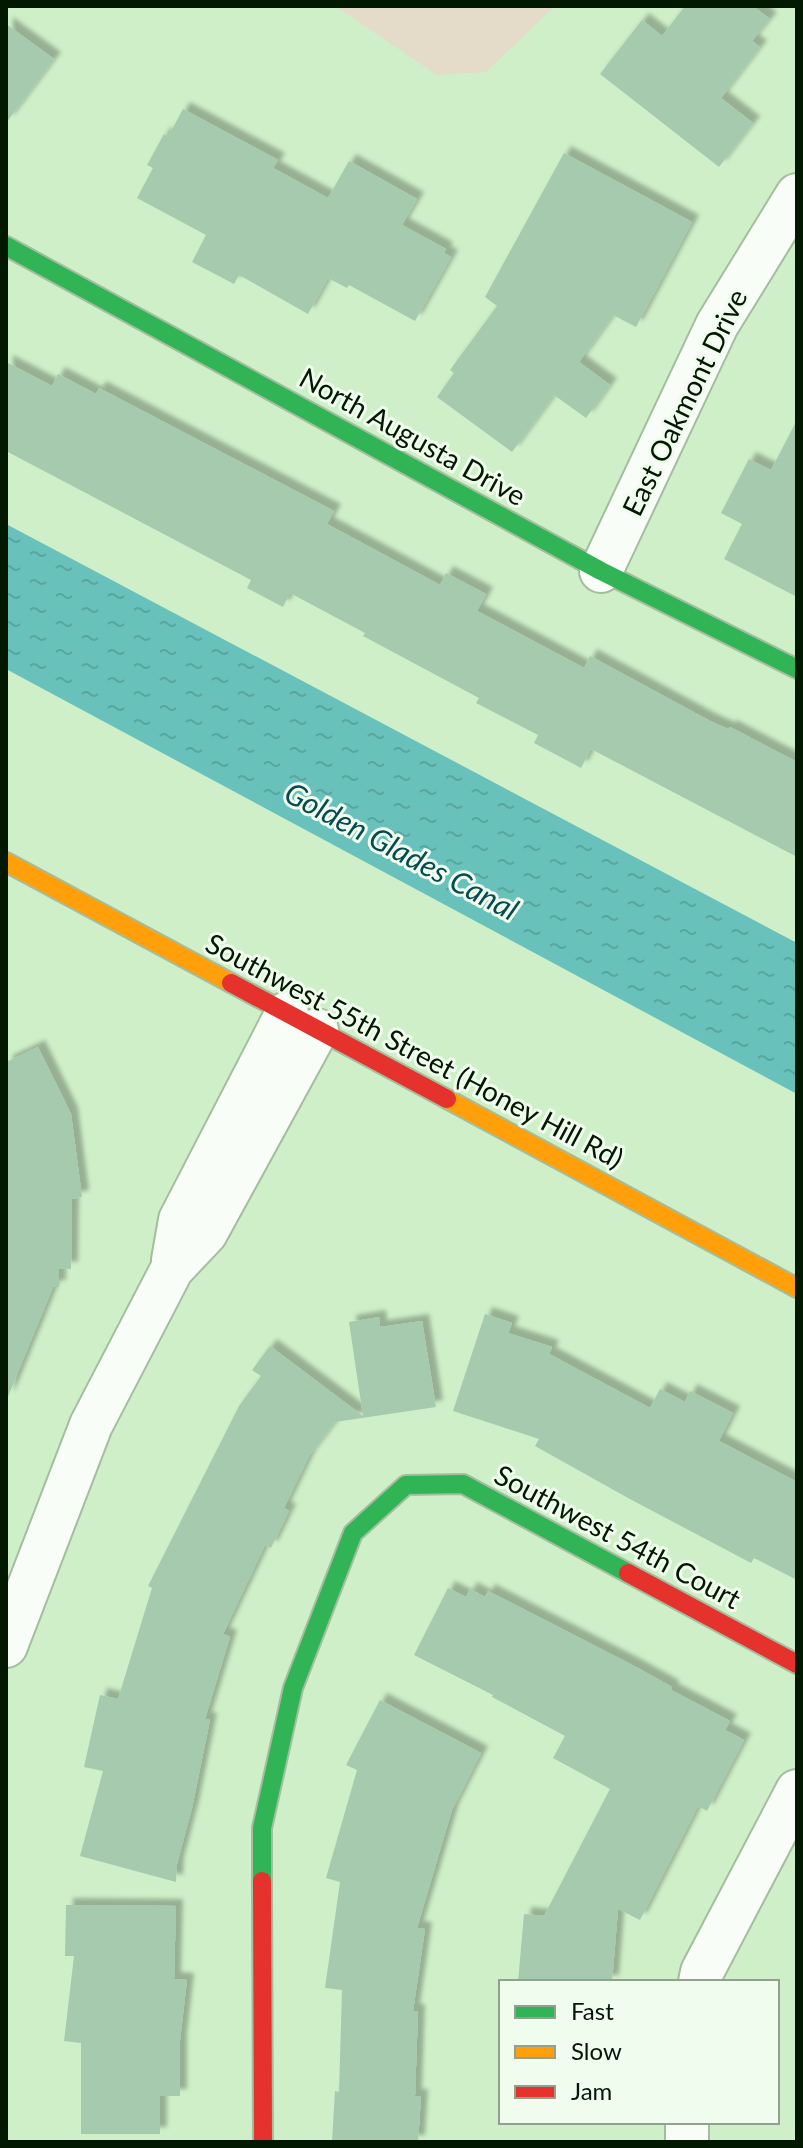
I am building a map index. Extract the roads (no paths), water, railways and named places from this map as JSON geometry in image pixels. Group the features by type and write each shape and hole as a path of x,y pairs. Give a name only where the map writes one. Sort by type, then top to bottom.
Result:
{"street":[{"name":"East Oakmont Drive","path":"601,571 717,325 797,195"},
{"name":"North Augusta Drive","path":"6,246 601,571 797,669"},
{"name":"Southwest 55th Street (Honey Hill Rd)","path":"6,862 797,1288"},
{"path":"6,1646 91,1425 172,1269 180,1220 302,1021"},
{"name":"Southwest 54th Court","path":"263,2142 262,1828 282,1735 293,1688 353,1533 406,1485 463,1484 797,1664"},
{"path":"700,1980 797,1791"}],"water":[{"name":"Golden Glades Canal","path":"6,524 797,943 797,1094 6,669"}]}
